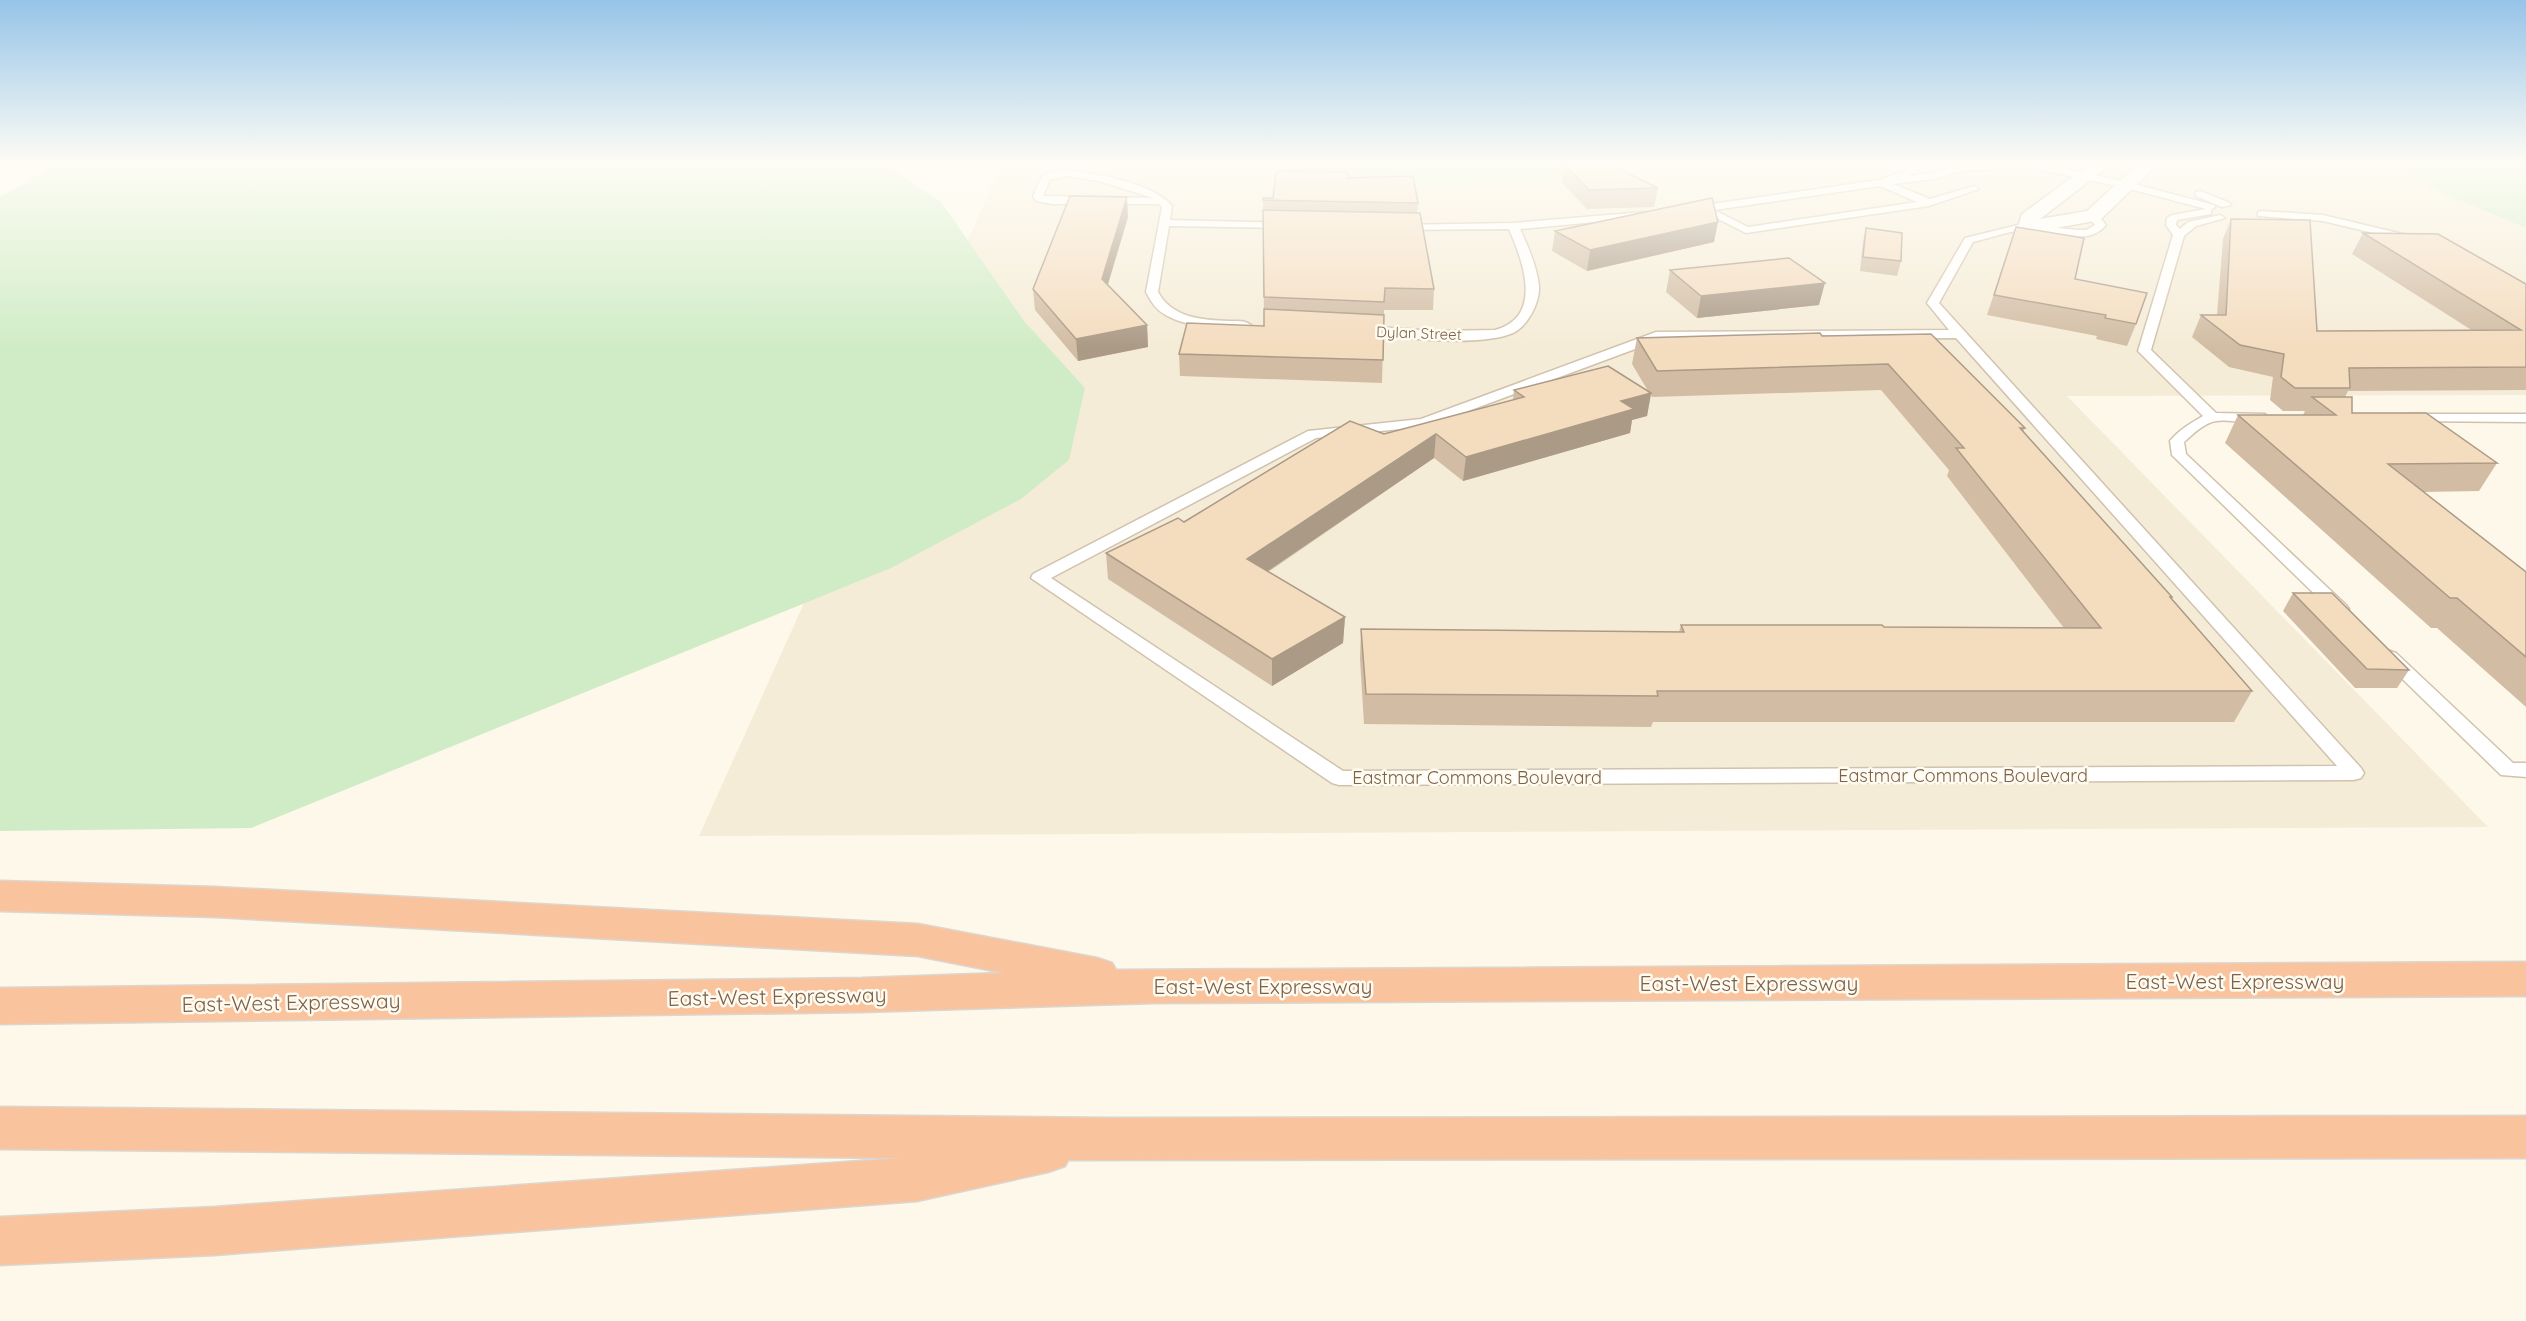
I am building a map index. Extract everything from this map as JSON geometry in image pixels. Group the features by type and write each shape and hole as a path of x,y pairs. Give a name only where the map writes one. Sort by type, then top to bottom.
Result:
{"highway":[{"path":"0,897 215,902 918,940 1155,986"},
{"name":"East-West Expressway","path":"0,1006 838,995 1155,986 2526,979"},
{"path":"0,1128 1109,1138 2526,1137"},
{"path":"0,1241 215,1231 917,1179 1109,1138"}],"street":[{"name":"Eastmar Commons Boulevard","path":"2028,227 2048,224"}],"lane":[{"path":"1164,224 1152,292 1155,300 1184,319 1226,325 1260,326"},
{"path":"1193,224 1297,226"},
{"path":"1393,227 1539,224"},
{"path":"1733,224 1746,230 1789,224"},
{"path":"2171,224 2179,235"},
{"path":"2194,224 2179,235 2144,351 2212,417"},
{"path":"2346,224 2424,243"},
{"name":"Dylan Street","path":"1342,330 1476,334 1509,329 1520,322 1533,287 1513,226"},
{"name":"Eastmar Commons Boulevard","path":"1959,334 1660,335 1423,423 1313,434 1039,578 1339,778 2354,773 1933,303 1969,240 2028,227"},
{"path":"2270,417 2212,417 2192,428 2177,441 2178,455 2352,621"},
{"path":"2398,418 2526,418"},
{"path":"2378,645 2508,770 2526,770"}],"shaded area":[{"path":"975,224 2526,224 2526,395 2067,396 2488,827 699,836"}],"green space":[{"path":"0,224 956,224 1024,321 1085,388 1069,460 1021,499 891,568 251,828 0,831"}],"building":[{"path":"1059,224 1119,224 1102,279 1147,325 1076,339 1033,289"},
{"path":"1263,224 1422,224 1434,289 1385,288 1384,302 1264,297"},
{"path":"1590,224 1710,224 1590,250 1555,231"},
{"path":"2231,224 2310,224 2317,331 2521,330 2363,233 2438,234 2526,284 2526,367 2349,368 2350,388 2295,388 2281,377 2284,354 2240,345 2201,315 2226,315"},
{"path":"2016,227 2084,238 2075,279 2147,293 2136,324 2105,318 2106,315 1994,295"},
{"path":"1866,228 1902,233 1901,261 1863,257"},
{"path":"1789,258 1825,283 1701,296 1670,270"},
{"path":"1264,309 1384,315 1383,360 1179,354 1187,323 1264,326"},
{"path":"1820,333 1822,336 1931,334 2025,428 2020,428 2172,597 2170,597 2252,691 1657,691 1658,696 1366,694 1361,629 1684,632 1681,625 2101,628 1956,448 1964,448 1888,364 1657,371 1637,338"},
{"path":"1608,366 1651,393 1621,401 1634,409 1466,457 1436,434 1247,559 1345,617 1272,659 1106,553 1178,518 1184,522 1350,421 1384,434 1524,397 1514,390"},
{"path":"2312,397 2352,397 2352,413 2426,413 2497,463 2388,464 2526,572 2526,657 2457,598 2450,598 2238,415 2336,415"},
{"path":"2293,593 2332,593 2409,670 2367,669"}]}
